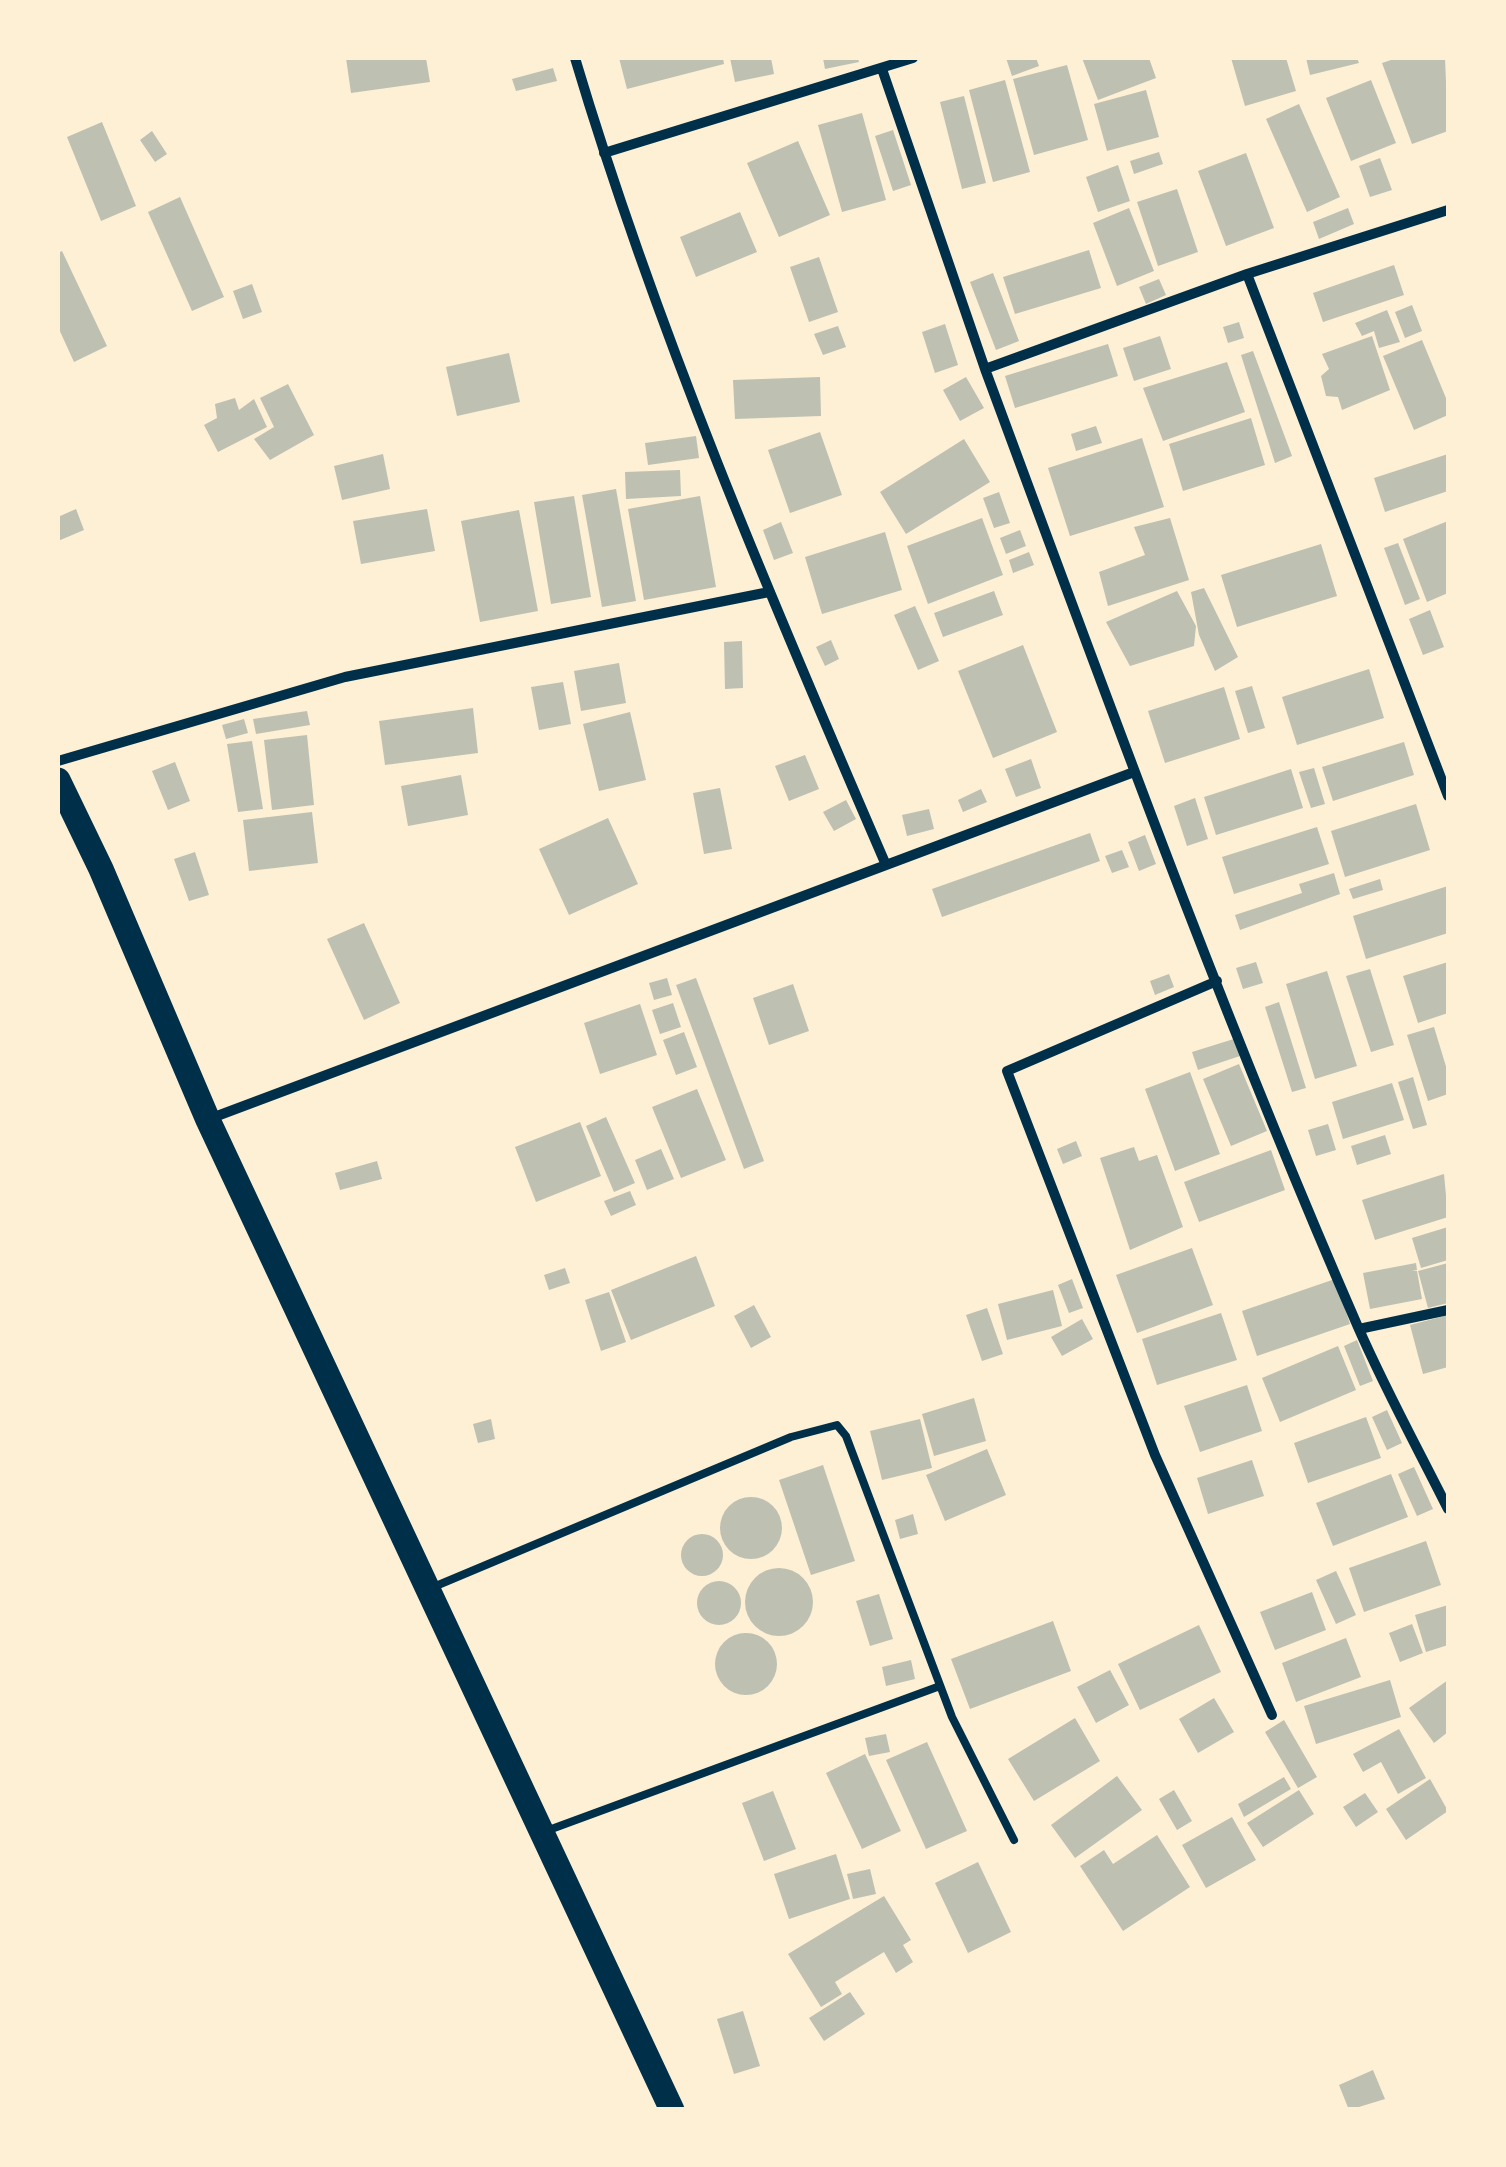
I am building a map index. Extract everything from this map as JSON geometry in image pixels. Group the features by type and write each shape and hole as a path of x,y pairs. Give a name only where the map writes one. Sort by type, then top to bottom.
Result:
{"highway":[{"path":"58,780 101,869 208,1120 672,2110"}],"street":[{"path":"576,58 604,153 769,592 886,865"},
{"path":"604,153 914,58"},
{"path":"882,68 986,369 1134,772 1359,1328 1448,1510"},
{"path":"986,369 1248,274 1448,210"},
{"path":"1248,274 1448,796"},
{"path":"58,761 345,677 769,592"},
{"path":"208,1120 1134,772"},
{"path":"1218,981 1008,1071 1155,1455 1272,1715"},
{"path":"1359,1328 1448,1310"}],"lane":[{"path":"427,1590 791,1437 836,1425 846,1436 940,1686 1014,1840"},
{"path":"542,1833 940,1686"}],"building":[{"path":"346,58 426,58 430,82 351,93"},
{"path":"619,58 723,58 724,64 627,89"},
{"path":"730,58 771,58 774,74 735,82"},
{"path":"823,58 858,58 859,62 825,69"},
{"path":"1006,58 1036,58 1039,66 1012,76"},
{"path":"1082,58 1149,58 1156,78 1098,100"},
{"path":"1231,58 1286,58 1296,91 1245,106"},
{"path":"1306,58 1357,58 1359,63 1310,75"},
{"path":"1397,58 1445,58 1448,131 1412,144 1382,63"},
{"path":"1067,65 1088,140 1034,155 1013,79"},
{"path":"553,68 557,81 516,91 512,79"},
{"path":"1005,80 1030,172 993,182 969,90"},
{"path":"1371,80 1396,143 1351,161 1326,98"},
{"path":"1146,90 1159,137 1107,151 1094,104"},
{"path":"964,96 986,183 962,189 940,102"},
{"path":"1299,104 1340,197 1307,212 1266,119"},
{"path":"862,113 886,200 842,212 818,125"},
{"path":"102,122 136,206 101,221 67,137"},
{"path":"893,130 911,185 893,191 875,136"},
{"path":"152,131 167,154 155,162 140,140"},
{"path":"798,141 830,215 779,237 747,163"},
{"path":"1159,152 1163,164 1134,174 1130,161"},
{"path":"1246,153 1274,228 1226,246 1198,171"},
{"path":"1380,158 1392,190 1370,197 1359,166"},
{"path":"1118,165 1130,201 1098,212 1086,177"},
{"path":"1177,189 1198,252 1158,266 1137,202"},
{"path":"180,197 224,297 192,311 148,212"},
{"path":"1129,208 1154,271 1117,286 1093,223"},
{"path":"1348,208 1354,224 1319,239 1313,222"},
{"path":"740,212 757,252 696,277 680,237"},
{"path":"1089,250 1101,288 1015,314 1003,277"},
{"path":"62,251 107,346 74,362 58,327 58,253"},
{"path":"819,257 838,312 809,322 790,267"},
{"path":"1394,265 1404,295 1323,322 1313,293"},
{"path":"993,273 1019,341 996,350 970,282"},
{"path":"1159,279 1166,295 1146,304 1139,287"},
{"path":"252,284 262,312 243,319 233,291"},
{"path":"1412,305 1422,331 1405,338 1395,312"},
{"path":"1387,310 1400,342 1379,348 1374,331 1362,336 1355,323"},
{"path":"1239,322 1244,338 1228,343 1223,327"},
{"path":"945,324 958,365 935,373 922,332"},
{"path":"838,326 846,347 823,355 814,334"},
{"path":"1160,336 1171,369 1134,381 1123,348"},
{"path":"1372,336 1390,390 1342,410 1338,397 1326,396 1321,376 1329,369 1322,354"},
{"path":"1422,340 1448,403 1448,415 1414,430 1383,356"},
{"path":"1108,344 1118,376 1015,408 1005,376"},
{"path":"1253,351 1292,456 1275,463 1241,355"},
{"path":"509,353 520,402 457,416 446,367"},
{"path":"1227,362 1245,412 1163,441 1143,388"},
{"path":"820,377 821,416 735,419 733,380"},
{"path":"966,377 984,408 960,421 943,390"},
{"path":"288,384 314,435 270,460 254,439 274,427 260,398"},
{"path":"235,398 239,410 254,399 267,427 218,452 204,425 217,418 215,404"},
{"path":"1251,418 1265,465 1183,491 1169,444"},
{"path":"1096,426 1102,443 1076,451 1071,434"},
{"path":"820,432 842,495 790,513 768,450"},
{"path":"696,436 699,458 648,465 645,443"},
{"path":"1142,438 1164,507 1070,536 1048,468"},
{"path":"964,439 990,482 906,534 880,492"},
{"path":"383,454 390,489 342,500 334,466"},
{"path":"1448,454 1448,491 1385,512 1374,478"},
{"path":"680,470 681,496 626,499 625,472"},
{"path":"616,489 636,601 602,607 582,495"},
{"path":"999,492 1010,523 994,528 983,498"},
{"path":"574,496 591,597 551,604 534,502"},
{"path":"700,496 716,587 644,600 628,509"},
{"path":"76,509 84,530 58,541 58,517"},
{"path":"427,509 435,551 361,564 353,521"},
{"path":"519,510 538,611 480,622 461,521"},
{"path":"982,518 1003,575 928,604 907,546"},
{"path":"1170,518 1189,580 1108,606 1099,572 1145,555 1134,527"},
{"path":"1448,521 1448,593 1427,602 1403,539"},
{"path":"781,522 793,553 774,560 763,530"},
{"path":"1020,530 1026,546 1006,554 1000,538"},
{"path":"885,532 902,590 822,614 805,557"},
{"path":"1398,543 1420,599 1405,605 1384,548"},
{"path":"1321,544 1337,596 1237,627 1221,575"},
{"path":"1029,552 1034,565 1013,573 1009,560"},
{"path":"1204,588 1238,657 1215,671 1199,635 1191,592"},
{"path":"994,591 1003,615 943,637 934,613"},
{"path":"1177,591 1196,626 1194,646 1130,666 1106,622"},
{"path":"915,606 939,661 918,670 894,615"},
{"path":"1430,610 1444,647 1423,655 1409,619"},
{"path":"831,640 839,659 825,666 816,647"},
{"path":"742,641 743,688 725,689 724,642"},
{"path":"1023,645 1057,732 993,758 958,671"},
{"path":"619,663 626,703 581,711 574,671"},
{"path":"1369,669 1384,718 1297,745 1282,697"},
{"path":"563,682 571,724 539,730 531,687"},
{"path":"1252,686 1265,728 1248,733 1235,691"},
{"path":"1224,687 1240,739 1165,763 1148,711"},
{"path":"473,708 478,753 385,765 379,721"},
{"path":"307,711 310,725 256,734 253,719"},
{"path":"630,712 646,780 599,791 583,724"},
{"path":"244,719 248,733 226,739 222,725"},
{"path":"307,735 314,805 272,810 264,740"},
{"path":"252,741 263,809 238,812 227,744"},
{"path":"1404,742 1414,775 1333,801 1322,767"},
{"path":"805,755 819,789 789,801 775,766"},
{"path":"1031,759 1041,788 1016,797 1005,769"},
{"path":"175,762 190,801 168,810 152,771"},
{"path":"1314,768 1325,804 1311,808 1299,772"},
{"path":"1291,769 1303,808 1216,835 1204,797"},
{"path":"461,775 468,815 408,826 401,786"},
{"path":"720,788 732,849 704,854 693,793"},
{"path":"981,789 987,802 963,812 958,800"},
{"path":"1195,798 1208,839 1187,846 1174,806"},
{"path":"846,800 856,819 834,831 823,812"},
{"path":"1416,804 1430,850 1345,877 1331,831"},
{"path":"929,809 934,829 907,836 902,815"},
{"path":"312,812 318,863 249,871 243,820"},
{"path":"608,818 638,884 569,915 539,849"},
{"path":"1317,827 1329,864 1234,894 1222,857"},
{"path":"1090,833 1100,861 942,917 932,889"},
{"path":"1145,835 1156,864 1139,871 1128,842"},
{"path":"1122,850 1129,867 1112,873 1105,856"},
{"path":"195,852 209,895 189,901 174,859"},
{"path":"1334,873 1340,894 1240,930 1235,915 1302,893 1299,884"},
{"path":"1380,879 1383,890 1353,899 1349,889"},
{"path":"1448,886 1448,933 1366,959 1353,916"},
{"path":"364,923 400,1003 364,1020 327,939"},
{"path":"1256,962 1263,983 1243,989 1236,968"},
{"path":"1448,962 1448,1013 1418,1023 1403,976"},
{"path":"1370,969 1394,1045 1371,1052 1346,976"},
{"path":"1327,971 1357,1066 1315,1079 1286,984"},
{"path":"1169,974 1174,987 1155,995 1150,981"},
{"path":"667,978 672,995 654,1000 649,983"},
{"path":"696,978 764,1161 744,1169 676,985"},
{"path":"793,984 809,1031 769,1045 753,998"},
{"path":"1279,1002 1306,1088 1292,1092 1265,1007"},
{"path":"673,1003 681,1027 660,1034 652,1010"},
{"path":"640,1004 657,1055 600,1074 584,1023"},
{"path":"1434,1027 1448,1073 1448,1094 1428,1101 1407,1035"},
{"path":"684,1032 697,1067 676,1075 663,1040"},
{"path":"1237,1038 1243,1055 1198,1070 1192,1052"},
{"path":"1239,1064 1267,1131 1231,1146 1203,1079"},
{"path":"1190,1072 1220,1154 1175,1171 1145,1089"},
{"path":"1413,1077 1427,1125 1413,1129 1398,1082"},
{"path":"1392,1083 1404,1120 1343,1139 1332,1102"},
{"path":"697,1089 726,1160 681,1178 652,1107"},
{"path":"606,1117 635,1183 614,1192 586,1126"},
{"path":"580,1122 601,1176 536,1202 515,1147"},
{"path":"1328,1124 1336,1150 1316,1156 1308,1130"},
{"path":"1385,1135 1391,1154 1357,1165 1351,1146"},
{"path":"1076,1141 1082,1156 1063,1164 1057,1149"},
{"path":"1134,1147 1139,1161 1157,1155 1183,1227 1130,1250 1100,1158"},
{"path":"661,1149 674,1179 647,1190 635,1160"},
{"path":"1271,1150 1285,1190 1199,1222 1184,1182"},
{"path":"377,1161 382,1179 340,1190 335,1173"},
{"path":"1444,1174 1448,1217 1375,1240 1362,1200"},
{"path":"630,1191 636,1205 611,1216 604,1201"},
{"path":"1448,1227 1448,1260 1421,1268 1412,1238"},
{"path":"1192,1248 1213,1305 1137,1333 1116,1275"},
{"path":"696,1256 715,1306 631,1340 611,1290"},
{"path":"1416,1263 1417,1270 1412,1271 1417,1271 1422,1299 1370,1309 1363,1273"},
{"path":"1448,1263 1448,1303 1428,1308 1418,1271"},
{"path":"565,1268 570,1283 549,1290 544,1275"},
{"path":"1072,1279 1083,1308 1069,1313 1058,1285"},
{"path":"1335,1279 1350,1324 1257,1356 1242,1311"},
{"path":"1053,1290 1062,1326 1007,1340 998,1304"},
{"path":"609,1292 626,1342 601,1351 585,1300"},
{"path":"754,1305 771,1337 751,1348 734,1316"},
{"path":"987,1308 1003,1354 982,1361 966,1315"},
{"path":"1221,1313 1237,1360 1157,1385 1142,1339"},
{"path":"1448,1315 1448,1367 1423,1374 1410,1325"},
{"path":"1082,1319 1093,1339 1062,1356 1051,1337"},
{"path":"1357,1340 1373,1381 1360,1386 1344,1346"},
{"path":"1338,1346 1356,1390 1280,1422 1262,1378"},
{"path":"1247,1385 1262,1431 1200,1452 1184,1406"},
{"path":"974,1398 986,1441 934,1456 922,1414"},
{"path":"1387,1410 1402,1443 1387,1450 1372,1417"},
{"path":"1366,1417 1381,1458 1308,1483 1294,1443"},
{"path":"491,1419 495,1439 478,1443 473,1424"},
{"path":"920,1419 932,1468 882,1480 870,1431"},
{"path":"987,1449 1006,1495 945,1521 926,1475"},
{"path":"1252,1460 1264,1496 1208,1514 1197,1478"},
{"path":"823,1465 855,1561 811,1575 779,1480"},
{"path":"1414,1467 1433,1509 1417,1516 1398,1474"},
{"path":"1391,1474 1408,1517 1333,1546 1316,1503"},
{"path":"751,1497 773,1506 782,1528 773,1550 751,1559 729,1550 720,1528 729,1506"},
{"path":"913,1514 918,1534 900,1539 895,1520"},
{"path":"702,1534 717,1540 723,1555 717,1570 702,1576 687,1570 681,1555 687,1540"},
{"path":"1426,1541 1441,1585 1364,1612 1349,1568"},
{"path":"779,1568 803,1578 813,1602 803,1626 779,1636 755,1626 745,1602 755,1578"},
{"path":"1336,1571 1356,1615 1336,1624 1316,1580"},
{"path":"719,1581 734,1588 741,1603 734,1618 719,1625 704,1618 697,1603 704,1588"},
{"path":"1312,1592 1326,1630 1275,1650 1260,1612"},
{"path":"879,1594 893,1639 870,1646 856,1601"},
{"path":"1448,1605 1448,1645 1426,1652 1415,1615"},
{"path":"1053,1621 1071,1671 970,1709 951,1659"},
{"path":"1412,1624 1423,1653 1400,1662 1389,1633"},
{"path":"1199,1625 1221,1672 1140,1710 1118,1664"},
{"path":"746,1633 768,1642 777,1664 768,1686 746,1695 724,1686 715,1664 724,1642"},
{"path":"1346,1638 1361,1677 1296,1702 1282,1663"},
{"path":"911,1660 915,1679 886,1686 882,1667"},
{"path":"1110,1670 1129,1705 1096,1723 1077,1687"},
{"path":"1390,1680 1401,1717 1316,1744 1304,1706"},
{"path":"1448,1680 1448,1732 1434,1743 1409,1708"},
{"path":"1214,1698 1234,1732 1198,1753 1179,1719"},
{"path":"1075,1718 1100,1761 1034,1801 1008,1759"},
{"path":"1284,1720 1317,1777 1298,1788 1265,1732"},
{"path":"1399,1729 1426,1778 1398,1794 1381,1762 1363,1772 1353,1754"},
{"path":"886,1734 890,1752 869,1756 865,1738"},
{"path":"927,1742 967,1831 926,1849 886,1760"},
{"path":"865,1754 901,1831 862,1849 826,1773"},
{"path":"1117,1776 1142,1810 1075,1858 1051,1825"},
{"path":"1284,1777 1291,1789 1244,1817 1238,1804"},
{"path":"1430,1779 1448,1811 1406,1840 1386,1809"},
{"path":"1174,1790 1192,1821 1177,1830 1159,1799"},
{"path":"1299,1790 1314,1814 1263,1847 1247,1823"},
{"path":"773,1791 796,1849 764,1861 742,1803"},
{"path":"1365,1793 1378,1812 1356,1827 1343,1807"},
{"path":"1232,1817 1256,1860 1206,1888 1182,1845"},
{"path":"1157,1835 1190,1887 1123,1931 1080,1866 1104,1850 1113,1864"},
{"path":"836,1854 850,1899 789,1919 774,1874"},
{"path":"978,1862 1011,1932 968,1953 935,1883"},
{"path":"870,1869 876,1894 853,1899 847,1874"},
{"path":"884,1896 911,1940 903,1945 913,1962 896,1973 884,1952 835,1982 842,1994 821,2007 788,1954"},
{"path":"850,1992 865,2014 824,2041 809,2018"},
{"path":"743,2011 760,2066 734,2074 717,2019"},
{"path":"1373,2070 1385,2099 1349,2110 1339,2085"}]}
